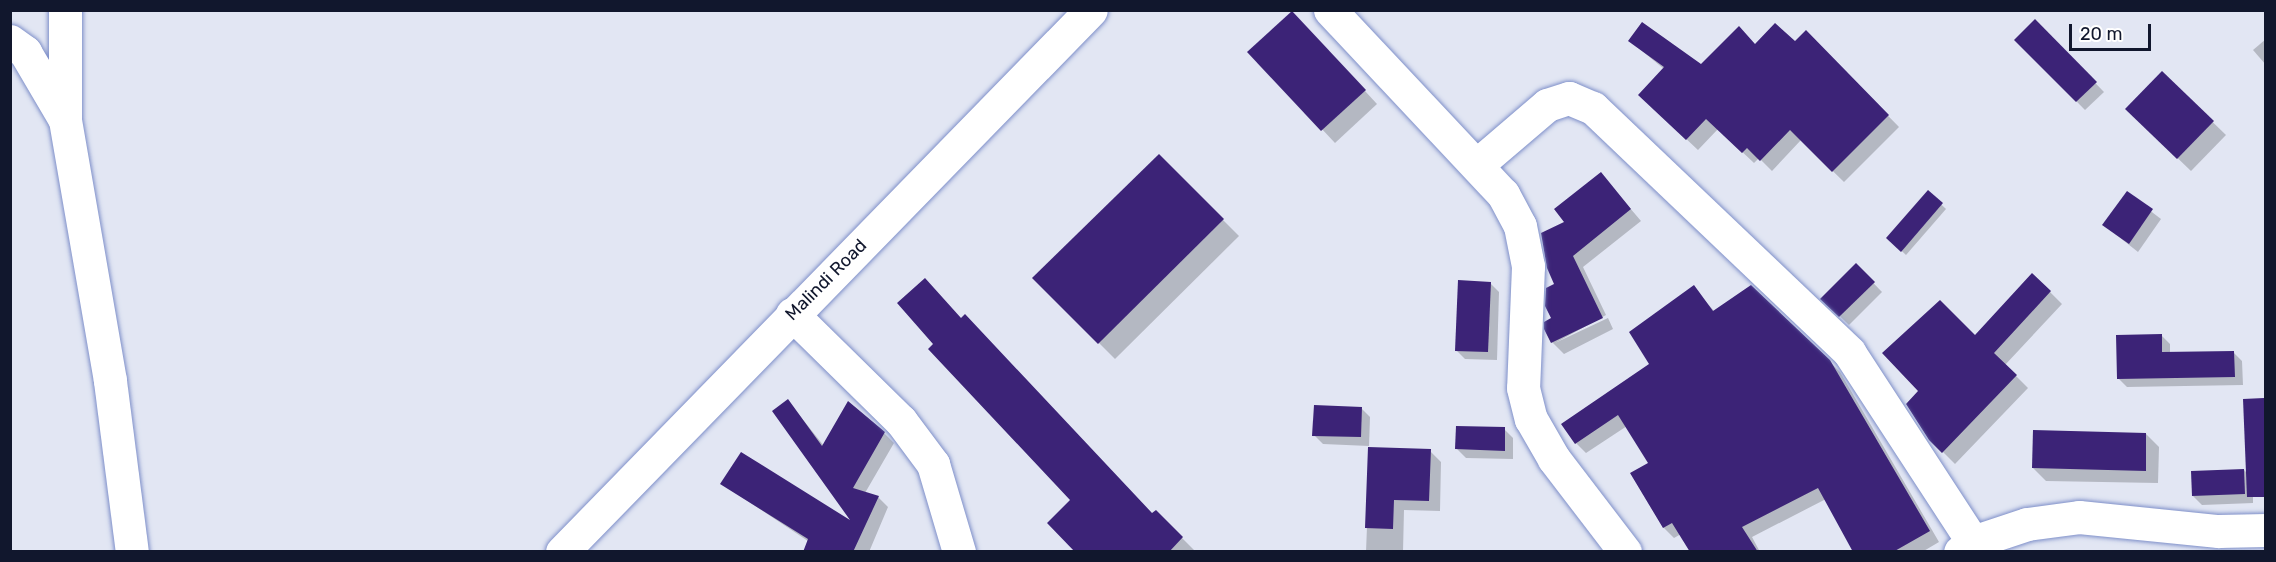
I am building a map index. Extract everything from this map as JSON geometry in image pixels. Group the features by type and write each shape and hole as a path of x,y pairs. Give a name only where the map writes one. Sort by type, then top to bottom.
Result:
{"main road":[{"path":"66,10 66,120 110,381 132,552"},
{"name":"Malindi Road","path":"562,552 1091,10"},
{"path":"1330,10 1478,164 1503,194 1520,226 1528,266 1524,388 1531,419 1554,459 1625,552"},
{"path":"10,41 25,52 66,120"},
{"path":"1478,164 1547,105 1569,98 1593,108 1849,352 1966,547 2027,524 2079,518 2218,531 2265,530"},
{"path":"792,314 901,421 933,464 959,552"}],"building":[{"path":"1292,11 1366,90 1321,131 1247,52"},
{"path":"2035,19 2097,82 2076,102 2014,40"},
{"path":"1642,22 1701,64 1739,26 1755,44 1775,23 1795,41 1806,30 1889,115 1832,172 1790,130 1760,161 1747,148 1742,153 1706,119 1686,140 1638,95 1664,67 1628,41"},
{"path":"2162,71 2214,121 2177,159 2125,109"},
{"path":"1159,154 1224,219 1098,344 1032,278"},
{"path":"1601,172 1631,209 1573,256 1603,318 1551,343 1544,329 1544,322 1551,318 1545,306 1546,288 1554,284 1547,268 1541,233 1564,222 1554,209"},
{"path":"1928,190 1943,203 1901,252 1886,238"},
{"path":"2127,191 2153,209 2129,244 2102,225"},
{"path":"1856,263 1875,282 1839,317 1820,299"},
{"path":"2032,273 2051,291 1994,353 2017,375 1942,453 1929,440 1906,404 1918,391 1882,353 1940,300 1975,335"},
{"path":"925,278 961,318 965,314 1152,513 1156,510 1183,537 1169,552 1075,552 1047,523 1070,500 928,349 933,344 897,303"},
{"path":"1458,280 1491,282 1488,352 1455,351"},
{"path":"1694,285 1713,311 1751,285 1830,360 1930,531 1893,552 1853,552 1818,488 1742,527 1758,552 1690,552 1672,523 1663,528 1630,473 1648,463 1618,415 1575,444 1561,424 1649,364 1629,332"},
{"path":"2162,334 2162,352 2234,351 2235,377 2117,379 2116,335"},
{"path":"2264,398 2265,497 2247,497 2243,399"},
{"path":"788,399 822,446 848,401 885,432 853,488 879,496 853,552 803,552 808,539 720,484 741,452 850,520 772,411"},
{"path":"1314,405 1362,407 1361,437 1312,436"},
{"path":"1456,426 1505,427 1505,451 1455,449"},
{"path":"2033,430 2146,433 2146,471 2032,468"},
{"path":"1368,447 1431,449 1429,501 1394,500 1393,529 1365,528"},
{"path":"2244,469 2245,494 2192,496 2191,471"}]}
